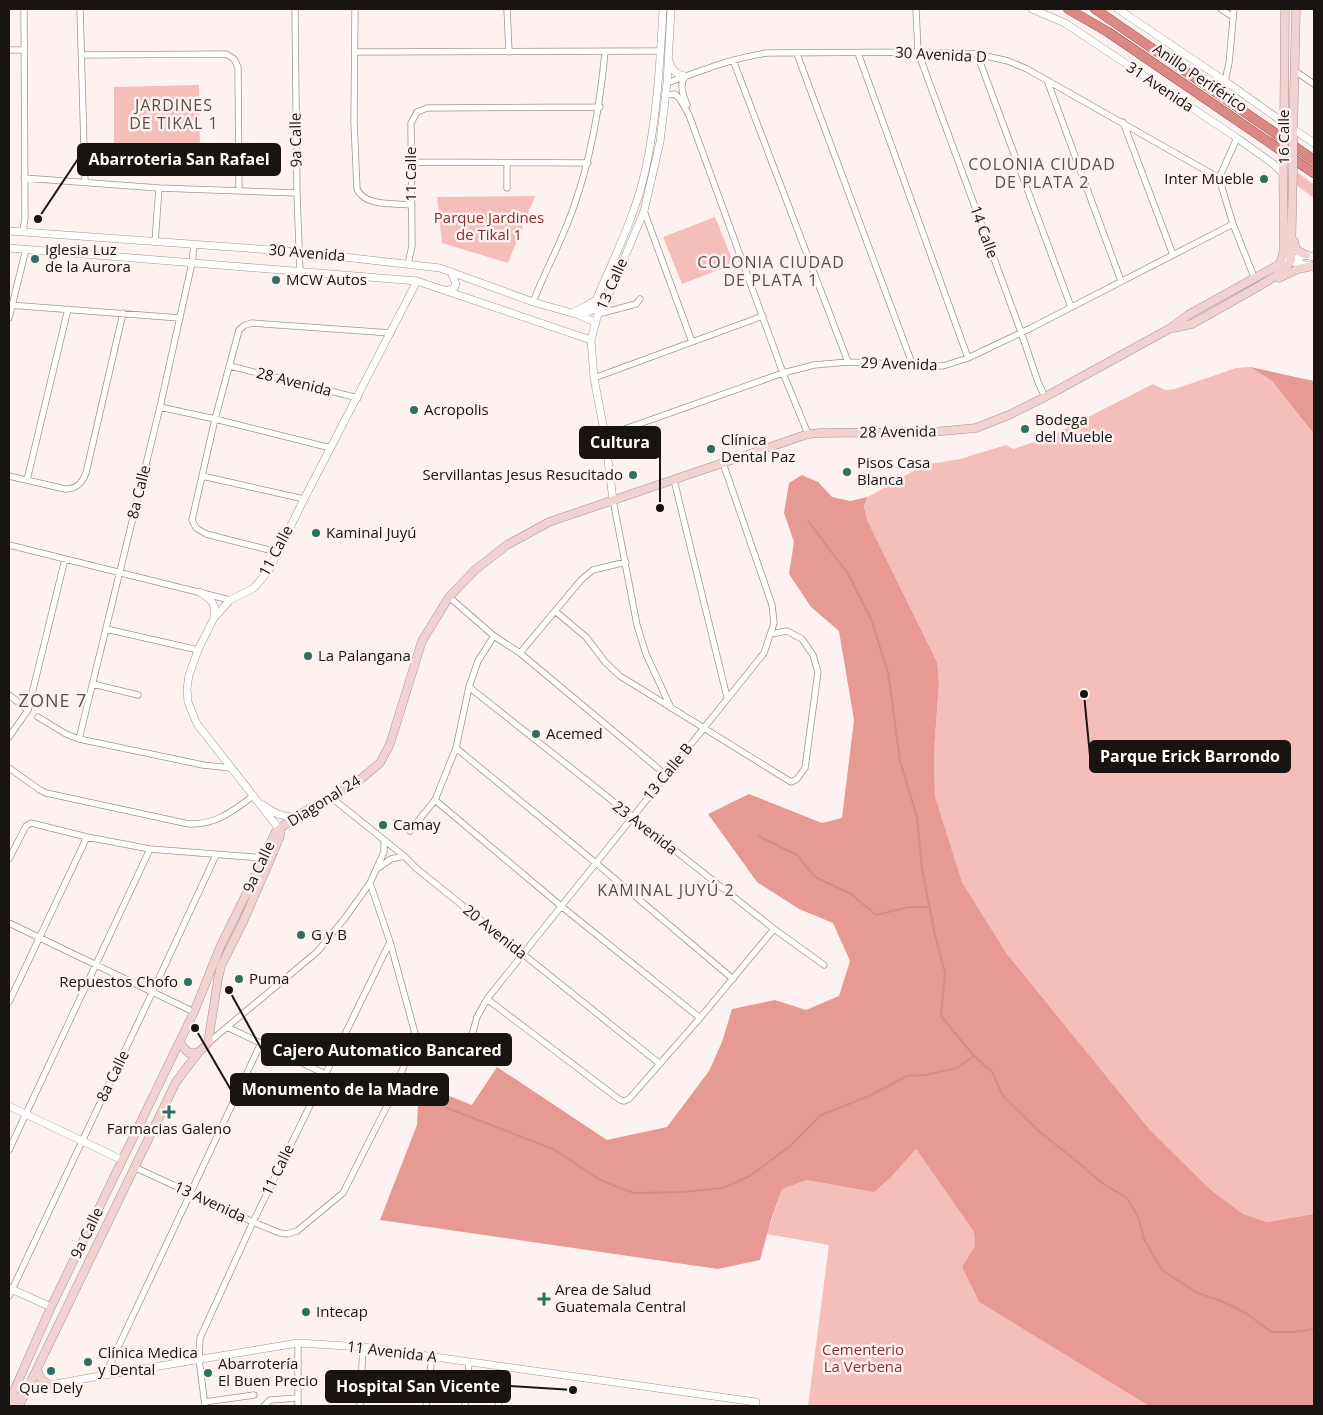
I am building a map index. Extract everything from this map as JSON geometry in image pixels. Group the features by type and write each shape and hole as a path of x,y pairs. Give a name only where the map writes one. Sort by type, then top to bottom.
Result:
{"highway":[{"name":"Anillo Periférico","path":"1068,9 1116,37 1314,173"},
{"name":"Anillo Periférico","path":"1096,9 1314,160"}],"main road":[{"name":"16 Calle","path":"1280,264 1283,257 1285,9"},
{"name":"16 Calle","path":"1291,260 1296,9"},
{"path":"1292,232 1296,250 1306,256"},
{"name":"28 Avenida","path":"1170,329 1192,324 1261,285 1285,270 1291,260"},
{"name":"28 Avenida","path":"614,500 808,434 933,432 976,428 1045,397 1170,329 1188,315 1280,264"},
{"path":"1261,285 1298,269 1314,266"},
{"name":"Diagonal 24","path":"280,830 297,816 356,783 380,763 390,744 422,641 450,597 475,570 507,545 549,522 614,500"},
{"name":"9a Calle","path":"9,1402 51,1307 194,1012 221,945 270,842 275,833 280,830"},
{"name":"9a Calle","path":"19,1406 176,1082 208,1043 221,966 243,922 270,860 280,836 280,830"},
{"path":"180,1041 189,1053 198,1053"},
{"path":"37,1370 41,1379 49,1385"},
{"path":"12,1406 28,1389"}],"street":[{"path":"23,232 25,218 24,9"},
{"path":"80,9 83,55 85,182"},
{"name":"9a Calle","path":"294,9 300,272"},
{"path":"355,9 354,122 357,189 360,195 370,201 412,205"},
{"path":"507,9 508,52"},
{"name":"13 Calle","path":"575,314 596,300 626,232 645,173 656,110 662,9"},
{"name":"13 Calle","path":"671,9 667,83 660,142 644,211 598,314 591,340 594,378 637,625 646,654 671,708"},
{"name":"14 Calle","path":"916,9 918,52 1045,397"},
{"name":"31 Avenida","path":"1032,9 1065,23 1237,138 1284,174"},
{"path":"1118,9 1226,80 1284,127 1314,143"},
{"path":"1221,9 1233,17"},
{"path":"1226,80 1234,9"},
{"path":"9,50 24,50"},
{"path":"355,52 660,51"},
{"path":"533,302 563,236 588,163 600,106 605,52"},
{"name":"30 Avenida D","path":"667,83 733,60 767,53 918,52 976,54 1008,61 1028,69 1219,178"},
{"path":"858,53 968,358"},
{"path":"83,55 226,54 234,59 238,67 239,190"},
{"path":"797,54 913,366"},
{"path":"976,54 1071,307"},
{"path":"668,58 673,71 686,76 682,81 682,86 689,115 783,373 808,434"},
{"path":"733,60 848,362"},
{"path":"1295,71 1314,84"},
{"path":"1046,80 1121,281"},
{"path":"666,95 675,94 689,115"},
{"name":"11 Calle","path":"408,264 412,246 411,123 414,115 421,109 600,106"},
{"path":"1123,122 1173,255"},
{"path":"1237,138 1219,178 1233,224 1254,277"},
{"path":"411,162 588,163"},
{"path":"507,162 507,188"},
{"path":"24,178 158,188 297,193"},
{"path":"155,242 158,188"},
{"path":"644,211 692,342"},
{"name":"29 Avenida","path":"605,436 783,373 814,365 848,362 943,366 968,358 1233,224"},
{"name":"30 Avenida","path":"9,231 300,252 440,268 533,302 575,314 596,323"},
{"path":"1283,241 1293,262 1302,266 1314,266"},
{"name":"8a Calle","path":"79,739 160,407 192,262 194,245"},
{"name":"30 Avenida","path":"9,248 418,281 591,340"},
{"path":"9,318 10,305 26,249"},
{"path":"1280,264 1306,256 1314,256"},
{"path":"448,290 454,288 456,284 451,272"},
{"name":"11 Calle","path":"280,830 200,729 190,708 188,682 198,650 214,618 230,600 254,588 269,570 418,281"},
{"path":"575,314 592,310 607,297"},
{"path":"598,314 636,304 640,299"},
{"path":"10,305 180,318"},
{"path":"27,480 68,310"},
{"path":"9,476 65,489 79,486 86,474 123,314"},
{"path":"594,378 763,316"},
{"path":"277,552 206,534 194,526 192,517 215,419 240,328 255,323 391,333"},
{"name":"28 Avenida","path":"230,366 358,398"},
{"path":"160,407 331,448"},
{"name":"13 Calle B","path":"466,1057 477,1017 487,999 764,653 774,623 772,605 723,463"},
{"path":"202,476 304,499"},
{"path":"674,480 727,697"},
{"path":"9,553 10,545 230,600"},
{"path":"9,737 28,710 65,559"},
{"path":"520,653 581,580 593,570 626,562"},
{"path":"200,592 213,603 216,610 214,618"},
{"path":"450,597 494,636 520,653 666,775"},
{"path":"555,611 586,637 606,663 620,676 791,782 797,779 805,768 818,672 813,655 802,639 787,631 771,634"},
{"path":"106,629 198,650"},
{"path":"410,831 435,800 456,748 469,687 478,661 494,636"},
{"path":"93,684 138,695"},
{"name":"23 Avenida","path":"469,687 632,818 774,929 824,965"},
{"path":"9,695 28,710"},
{"path":"38,717 66,734 79,739 203,765 232,768"},
{"path":"456,748 596,862 733,979"},
{"path":"9,768 40,790 46,792 189,824 210,822 223,818 255,798"},
{"name":"11 Calle","path":"255,798 272,812 282,816 297,816"},
{"name":"20 Avenida","path":"332,798 404,856 417,869 660,1064"},
{"path":"435,800 561,906 700,1018"},
{"path":"9,859 29,823 87,837 150,849 264,858"},
{"path":"9,1002 87,837"},
{"path":"208,1043 317,952 370,883 384,852 384,840"},
{"path":"9,1150 150,849"},
{"name":"8a Calle","path":"10,1291 216,855"},
{"path":"376,870 385,862 404,856"},
{"path":"227,1027 388,1104 416,1037 390,942 370,883"},
{"path":"9,923 194,1012"},
{"path":"487,999 620,1100 624,1101 629,1099 660,1064 774,929"},
{"name":"11 Calle","path":"205,1404 198,1359 200,1338 324,1074 390,942"},
{"path":"105,1375 261,1043"},
{"name":"13 Avenida","path":"134,1167 253,1222 287,1234 297,1231 343,1193 388,1104"},
{"path":"9,1106 122,1160"},
{"path":"10,1291 51,1307"},
{"path":"298,1343 298,1406"},
{"name":"11 Avenida A","path":"28,1389 298,1343 363,1347 432,1356 469,1363 756,1404"},
{"path":"360,1406 363,1347"},
{"path":"426,1406 432,1356"},
{"path":"464,1406 469,1363"},
{"path":"498,1406 505,1367"},
{"path":"385,1386 429,1386"},
{"path":"205,1404 254,1395"},
{"path":"266,1404 273,1399 298,1398"}],"green space":[{"path":"199,85 200,152 114,152 114,87"},
{"path":"1296,171 1314,185 1314,198 1296,185"},
{"name":"Parque Jardines de Tikal 1","path":"535,196 508,263 442,243 437,197"},
{"path":"715,217 734,264 682,284 663,237"},
{"path":"1250,367 1272,381 1314,434 1314,1214 1267,1222 1243,1214 1211,1190 1150,1130 1007,954 962,882 935,796 934,752 939,682 937,662 867,520 864,506 868,497 924,465 960,459 1006,445 1013,449 1047,438 1153,384 1165,390 1175,389 1236,368"},
{"name":"Cementerio La Verbena","path":"916,1149 974,1232 975,1246 962,1267 979,1302 1149,1406 808,1406 829,1245 767,1234 782,1189 807,1180 841,1186 892,1176"}],"shaded area":[{"path":"1250,367 1314,381 1314,434 1272,381"},
{"path":"802,475 818,482 832,497 850,501 868,497 864,506 867,520 937,662 939,682 934,752 935,796 962,882 1007,954 1150,1130 1211,1190 1243,1214 1267,1222 1314,1214 1314,1406 1149,1406 979,1302 962,1267 975,1246 974,1232 916,1149 892,1176 874,1192 807,1180 782,1189 760,1260 718,1269 380,1220 417,1125 419,1084 472,1105 497,1067 607,1140 667,1127 709,1071 722,1042 732,1009 775,1000 806,1010 839,996 850,961 833,923 799,909 757,882 708,814 749,794 822,823 842,818 854,720 839,631 811,607 789,574 794,542 784,513 789,483"}],"waterway":[{"path":"808,521 848,574 871,619 888,672 900,761 917,817 922,869 935,935 945,973 941,1016 974,1056 992,1072 1003,1096 1041,1133 1102,1183 1127,1198 1138,1216 1144,1239 1162,1270 1197,1293 1219,1300 1246,1313 1271,1332 1295,1332 1314,1329"},
{"path":"758,836 797,855 815,877 851,894 876,915 909,907 929,907"},
{"path":"447,1108 553,1149 600,1180 634,1193 682,1192 723,1188 750,1176 789,1147 821,1115 869,1096 907,1076 925,1075 957,1068 974,1056"}],"place":[{"name":"Inter Mueble","path":"1264,179"},
{"name":"Abarroteria San Rafael","path":"38,219"},
{"name":"Iglesia Luz de la Aurora","path":"35,259"},
{"name":"MCW Autos","path":"276,280"},
{"name":"Acropolis","path":"414,410"},
{"name":"Bodega del Mueble","path":"1025,429"},
{"name":"Clínica Dental Paz","path":"711,449"},
{"name":"Pisos Casa Blanca","path":"847,472"},
{"name":"Servillantas Jesus Resucitado","path":"633,475"},
{"name":"Cultura","path":"660,508"},
{"name":"Kaminal Juyú","path":"316,533"},
{"name":"La Palangana","path":"308,656"},
{"name":"Parque Erick Barrondo","path":"1084,694"},
{"name":"Acemed","path":"536,734"},
{"name":"Camay","path":"383,825"},
{"name":"G y B","path":"301,935"},
{"name":"Puma","path":"239,979"},
{"name":"Repuestos Chofo","path":"188,982"},
{"name":"Cajero Automatico Bancared","path":"229,990"},
{"name":"Monumento de la Madre","path":"195,1028"},
{"name":"Farmacias Galeno","path":"169,1112"},
{"name":"Area de Salud Guatemala Central","path":"544,1299"},
{"name":"Intecap","path":"306,1312"},
{"name":"Clínica Medica y Dental","path":"88,1362"},
{"name":"Que Dely","path":"51,1371"},
{"name":"Abarrotería El Buen Precio","path":"208,1373"},
{"name":"Hospital San Vicente","path":"573,1390"}],"district":[{"name":"JARDINES DE TIKAL 1","path":"174,114"},
{"name":"COLONIA CIUDAD DE PLATA 2","path":"1042,173"},
{"name":"COLONIA CIUDAD DE PLATA 1","path":"771,271"},
{"name":"ZONE 7","path":"53,701"},
{"name":"KAMINAL JUYÚ 2","path":"666,890"}]}
